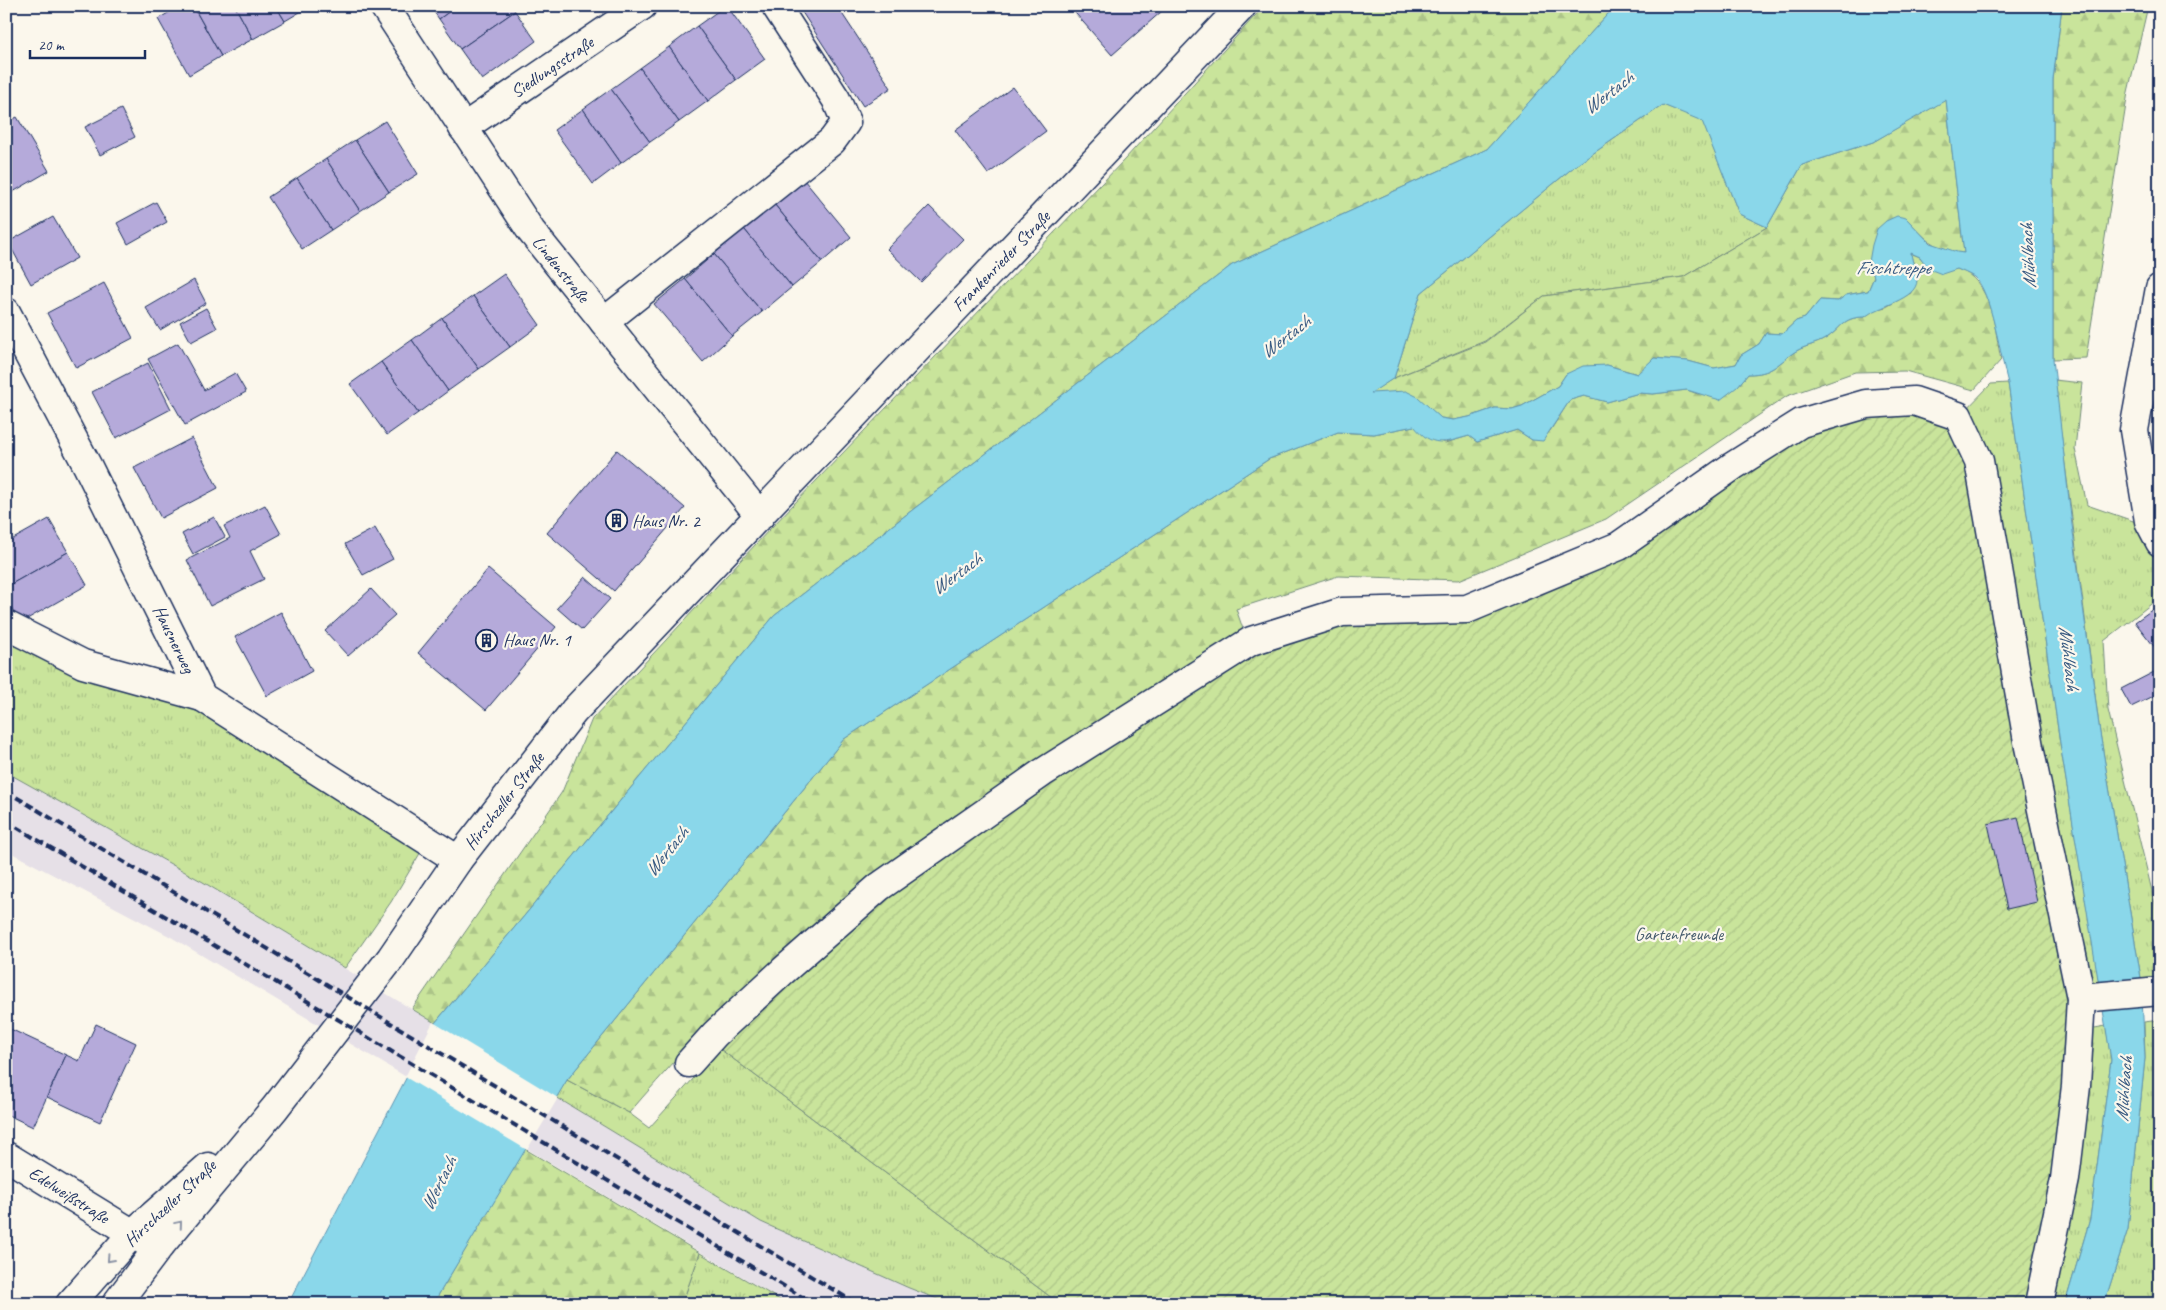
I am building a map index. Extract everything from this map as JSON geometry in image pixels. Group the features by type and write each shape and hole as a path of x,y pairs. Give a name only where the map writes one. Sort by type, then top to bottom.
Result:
{"street":[{"name":"Lindenstraße","path":"384,6 531,231 760,516"},
{"name":"Siedlungsstraße","path":"463,128 642,6"},
{"path":"604,322 832,141 846,122 836,99 776,6"},
{"name":"Frankenrieder Straße","path":"760,516 1242,6"},
{"path":"2160,288 2134,430 2149,521 2160,542"},
{"name":"Hausnerweg","path":"6,312 88,467 202,697"},
{"path":"689,1063 715,1034 879,886 1042,772 1251,641 1342,612 1467,609 1619,546 1733,466 1802,423 1866,404 1914,401 1958,416 1979,461 2029,747 2091,998 2076,1086 2065,1179 2040,1304"},
{"name":"Hirschzeller Straße","path":"116,1304 158,1248 275,1108 391,958 458,860 574,711 760,516"},
{"path":"6,625 83,664 202,697 458,860"},
{"path":"2091,998 2160,991"},
{"name":"Hirschzeller Straße","path":"70,1304 132,1234 275,1108"},
{"name":"Edelweißstraße","path":"6,1156 158,1248"}],"shaded area":[{"path":"6,772 203,882 761,1222 909,1288 950,1304 788,1304 171,937 6,850"}],"green space":[{"path":"1264,6 1615,6 1487,149 1232,265 774,616 435,1023 412,1009 562,792 592,719 770,529 1125,159"},
{"path":"2062,6 2148,6 2128,92 2086,358 2053,359 2053,80"},
{"path":"1946,99 1964,253 1945,250 1931,242 1906,218 1869,262 1874,277 1868,291 1846,295 1838,301 1820,300 1805,318 1796,321 1782,334 1766,333 1759,344 1741,355 1736,364 1714,368 1688,361 1654,358 1638,374 1607,365 1566,374 1558,386 1522,406 1512,409 1495,408 1469,417 1453,420 1441,418 1430,409 1370,393 1394,378 1485,342 1544,296 1683,277 1767,227 1802,165 1873,142"},
{"path":"1663,105 1702,120 1739,214 1767,227 1683,277 1544,296 1485,341 1394,378 1421,293 1575,166"},
{"path":"1910,253 1920,257 1929,269 1954,268 1969,274 1985,294 1994,321 2001,360 1974,390 1905,371 1855,372 1787,396 1606,519 1459,580 1338,576 1236,609 1243,629 951,818 888,863 836,905 743,990 685,1050 629,1113 567,1080 844,739 1269,459 1338,432 1374,434 1414,426 1445,443 1469,436 1477,442 1517,430 1532,440 1550,431 1570,400 1584,396 1607,402 1639,393 1653,394 1687,390 1698,394 1737,387 1748,374 1768,371 1793,353 1825,339 1846,321 1865,317 1873,310 1886,307 1911,293 1914,265"},
{"path":"2054,380 2082,383 2075,449 2087,505 2139,523 2160,564 2160,597 2104,641 2108,710 2160,924 2160,976 2141,978 2100,733"},
{"path":"2008,383 2060,743 2099,982 2086,982 1961,415 1991,384"},
{"name":"Gartenfreunde","path":"1916,410 1951,421 1970,462 2074,1020 2059,1168 2033,1304 1060,1304 720,1049 792,977 844,932 982,824 1253,654 1344,626 1471,621 1806,431 1870,412"},
{"path":"6,633 199,705 422,850 391,902 345,968 203,882 6,772"},
{"path":"2160,1020 2160,1304 2104,1304 2128,1229 2145,1058 2144,1022"},
{"path":"2106,1026 2111,1060 2090,1219 2065,1304 2048,1304 2089,1029"},
{"path":"720,1049 1060,1304 950,1304 909,1288 761,1222 556,1097 567,1080 629,1113 649,1128"},
{"path":"525,1149 700,1253 682,1304 433,1304"},
{"path":"700,1253 787,1304 682,1304"}],"water":[{"path":"1615,6 2062,6 2053,80 2053,359 2071,517 2100,733 2141,978 2145,1058 2128,1229 2104,1304 2065,1304 2090,1219 2111,1060 2060,743 2008,383 1995,326 1986,295 1980,284 1974,277 1957,269 1942,274 1929,269 1920,257 1911,253 1917,280 1911,293 1865,317 1846,321 1825,339 1793,353 1768,371 1748,374 1737,387 1720,400 1687,390 1653,394 1639,393 1607,402 1584,396 1570,400 1543,441 1532,440 1517,430 1477,442 1469,436 1439,442 1427,438 1414,426 1374,434 1338,432 1269,459 844,739 567,1080 433,1304 288,1304 435,1023 774,616 1232,265 1487,149","holes":["1946,100 1964,253 1930,243 1906,218 1897,216 1886,221 1877,229 1872,245 1869,262 1874,277 1868,291 1846,295 1838,301 1820,300 1805,318 1796,321 1782,334 1766,333 1759,344 1741,355 1736,364 1714,368 1688,361 1654,358 1637,374 1607,365 1583,366 1566,374 1558,386 1522,406 1512,409 1495,408 1469,417 1453,420 1441,418 1418,397 1406,391 1371,393 1394,378 1421,293 1575,166 1663,105 1702,121 1739,214 1767,227 1802,165 1873,142"]}],"pier":[{"path":"433,1022 558,1098 527,1150 405,1077"}],"building":[{"path":"180,6 193,6 221,56 189,75 158,19"},
{"path":"193,6 235,6 253,39 221,56"},
{"path":"235,6 276,6 285,21 253,39"},
{"path":"276,6 310,6 285,21"},
{"path":"430,6 457,6 439,19"},
{"path":"457,6 512,6 515,11 460,49 439,19"},
{"path":"727,6 765,59 736,80 697,26"},
{"path":"798,6 837,6 891,88 863,106"},
{"path":"1069,6 1158,6 1162,11 1112,55"},
{"path":"515,11 536,41 482,80 460,49"},
{"path":"697,26 736,80 708,101 669,47"},
{"path":"669,47 708,101 679,122 640,68"},
{"path":"640,68 679,122 650,142 611,89"},
{"path":"1013,87 1046,131 988,174 955,130"},
{"path":"611,89 650,142 621,163 583,109"},
{"path":"121,109 135,137 100,155 85,127"},
{"path":"583,109 621,163 593,184 554,130"},
{"path":"17,117 49,171 6,196 6,123"},
{"path":"385,121 418,174 389,192 355,140"},
{"path":"355,140 389,192 360,211 326,159"},
{"path":"326,159 360,211 331,230 297,178"},
{"path":"297,178 331,230 302,249 268,197"},
{"path":"804,180 851,237 822,262 774,204"},
{"path":"156,202 167,222 128,244 117,223"},
{"path":"774,204 822,262 792,287 744,229"},
{"path":"929,206 963,239 921,282 887,249"},
{"path":"53,217 77,258 31,284 8,242"},
{"path":"744,229 792,287 762,312 714,254"},
{"path":"714,254 762,312 732,336 685,279"},
{"path":"504,274 540,325 510,347 473,296"},
{"path":"685,279 732,336 703,362 654,304"},
{"path":"194,280 206,303 160,330 146,308"},
{"path":"104,283 133,338 76,368 47,313"},
{"path":"473,296 510,347 479,369 442,318"},
{"path":"206,308 217,328 191,342 180,322"},
{"path":"442,318 479,369 448,391 412,340"},
{"path":"412,340 448,391 418,413 381,362"},
{"path":"178,343 204,390 235,373 246,392 185,425 148,359"},
{"path":"381,362 418,413 387,435 350,384"},
{"path":"148,363 171,409 116,438 92,392"},
{"path":"192,438 218,488 161,518 134,468"},
{"name":"Haus Nr. 2","path":"617,450 685,508 614,591 547,533"},
{"path":"265,505 281,534 250,551 264,579 210,606 187,560 230,538 224,526"},
{"path":"214,517 225,537 193,554 182,534"},
{"path":"49,519 68,552 6,587 6,543"},
{"path":"375,528 393,559 363,575 345,544"},
{"path":"68,552 87,585 20,623 6,598 6,587"},
{"name":"Haus Nr. 1","path":"488,569 556,627 486,710 418,653"},
{"path":"585,577 610,599 582,630 557,608"},
{"path":"371,589 395,615 348,656 325,631"},
{"path":"2160,604 2160,654 2135,622"},
{"path":"281,612 312,671 267,696 235,637"},
{"path":"2154,672 2160,683 2160,693 2131,707 2121,689"},
{"path":"2018,817 2037,902 2007,909 1988,824"},
{"path":"96,1024 136,1043 100,1122 47,1097 66,1055 79,1061"},
{"path":"6,1027 66,1055 33,1127 6,1114"}],"railway":[{"path":"6,791 857,1304"},
{"path":"6,821 814,1304"}],"place":[{"name":"Haus Nr. 2","path":"616,521"},
{"name":"Haus Nr. 1","path":"487,640"}],"water label":[{"name":"Wertach","path":"1608,92"},
{"name":"Mühlbach","path":"2027,256"},
{"name":"Fischtreppe","path":"1893,267"},
{"name":"Wertach","path":"1285,336"},
{"name":"Wertach","path":"956,573"},
{"name":"Mühlbach","path":"2070,658"},
{"name":"Wertach","path":"666,851"},
{"name":"Mühlbach","path":"2123,1089"},
{"name":"Wertach","path":"438,1183"}]}
